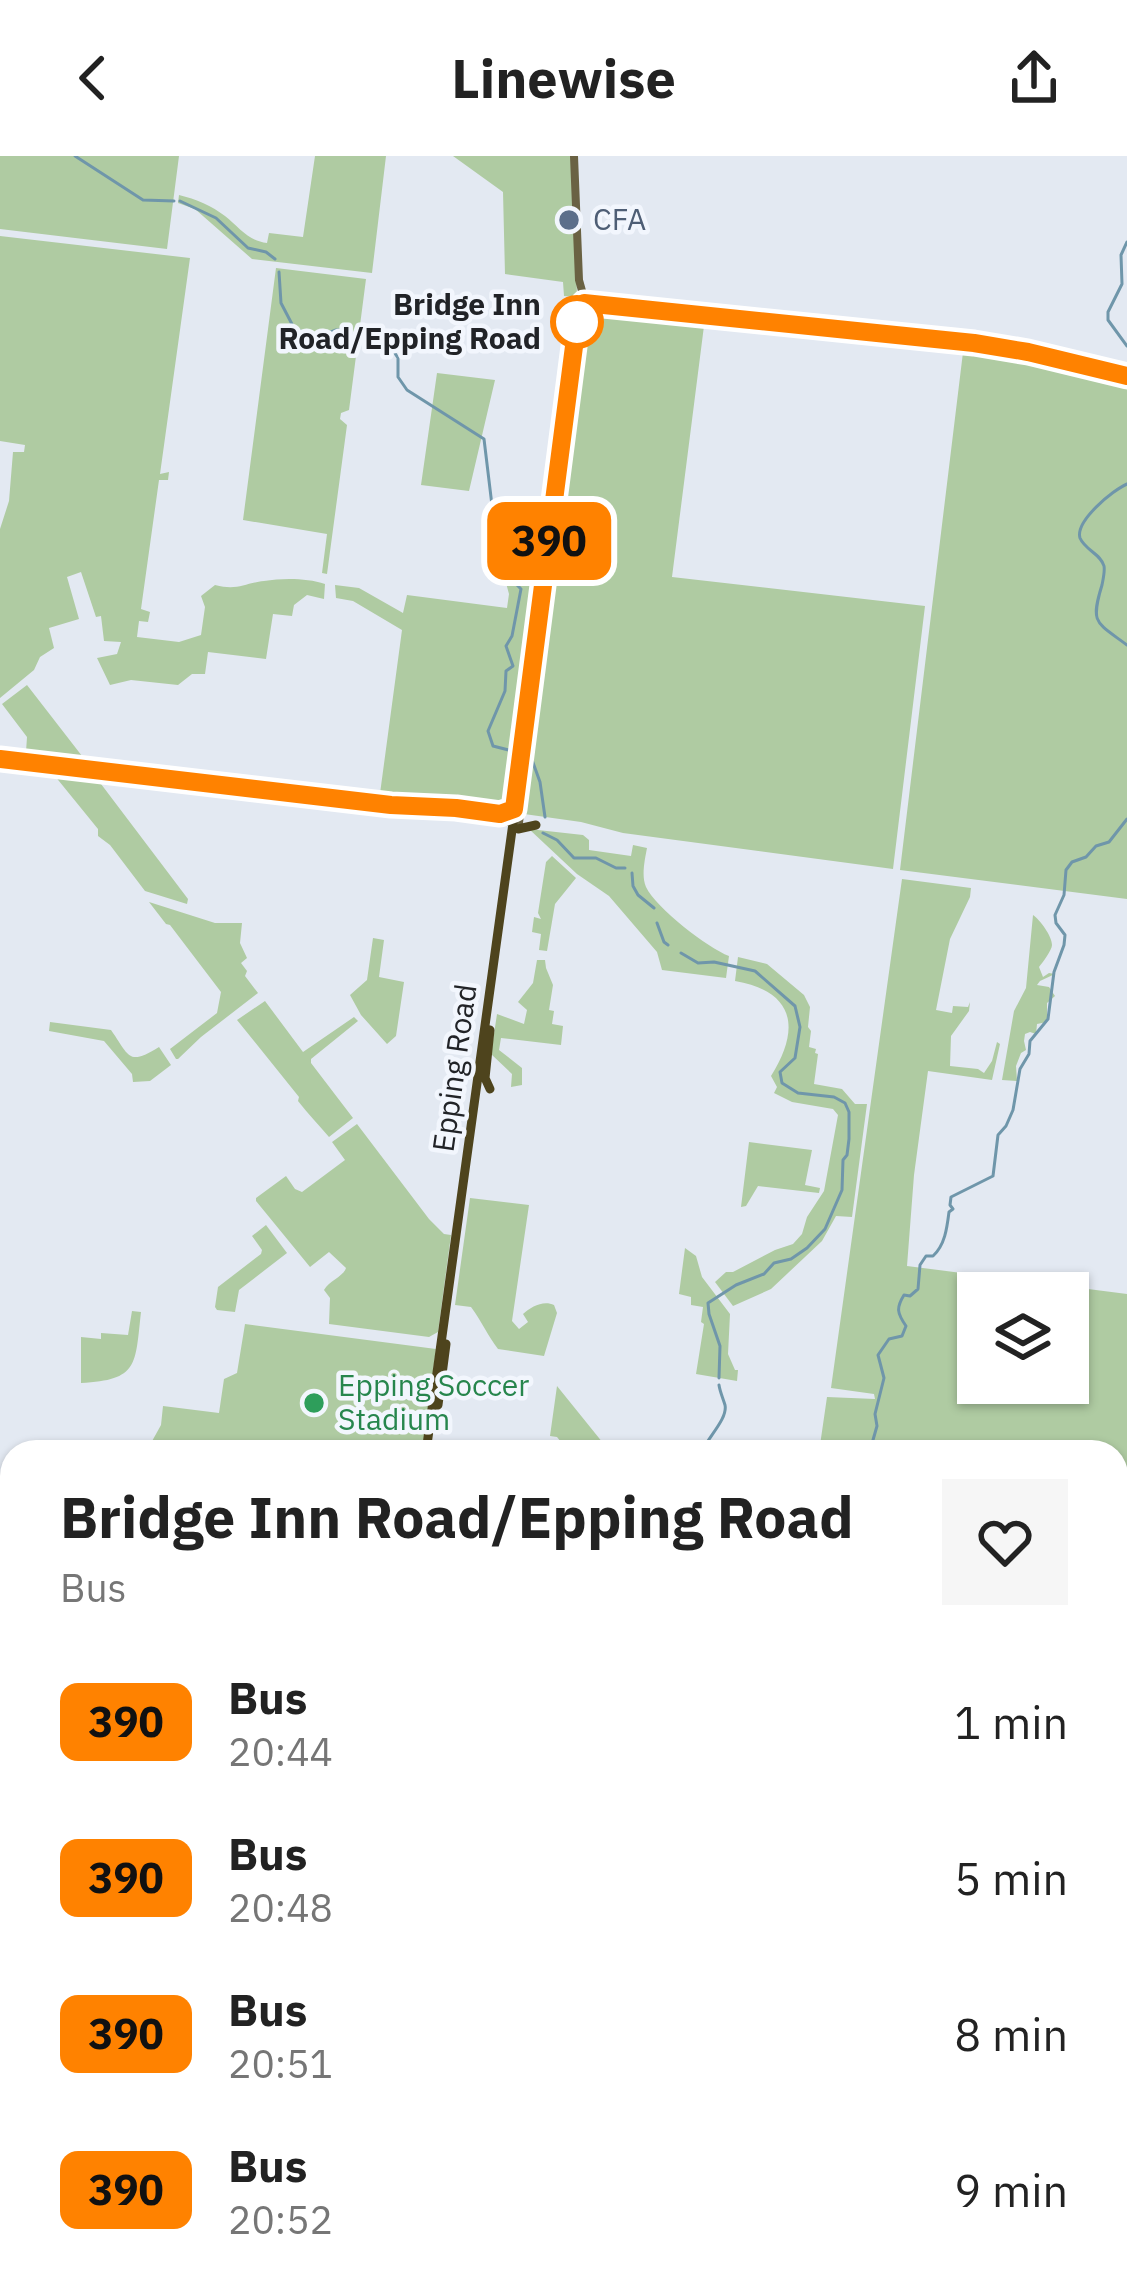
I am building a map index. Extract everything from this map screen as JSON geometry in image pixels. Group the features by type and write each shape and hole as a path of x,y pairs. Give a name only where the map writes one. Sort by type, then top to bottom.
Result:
{"main road":[{"path":"574,156 582,301 1019,350 1127,376"},
{"name":"Epping Road","path":"431,1440 490,1030 582,301"},
{"path":"0,759 517,820"},
{"path":"307,796 517,820"},
{"name":"Epping Road","path":"431,1440 517,820"},
{"path":"488,950 493,968"},
{"path":"480,1097 492,1091 485,1078 490,1030"}],"green space":[{"path":"0,156 179,156 167,249 0,229"},
{"path":"315,156 386,156 372,273 252,259 195,209 178,203 179,195 204,203 260,242 267,243 269,233 303,237"},
{"path":"453,156 573,156 577,297 564,296 563,282 505,274 503,192"},
{"path":"0,236 190,258 160,474 169,472 168,480 159,480 141,609 150,612 148,622 139,621 137,637 179,642 201,635 205,607 201,596 215,585 235,587 287,579 325,584 324,599 307,595 294,605 292,616 273,614 266,659 208,652 205,674 192,674 178,685 131,680 110,685 97,658 117,654 121,642 104,641 101,616 96,617 81,572 67,577 79,619 49,628 54,648 0,698 0,529 9,501 13,452 24,452 25,445 0,441"},
{"path":"276,268 366,279 349,410 340,419 347,425 327,574 322,573 327,534 243,520"},
{"path":"583,306 705,318 672,577 925,606 893,869 623,833 517,813"},
{"path":"964,344 1014,352 1127,383 1127,899 900,870"},
{"path":"437,373 495,380 469,491 421,485"},
{"path":"500,561 543,566 512,806 379,801 402,630 353,601 336,598 335,585 359,588 403,613 407,595 507,608 509,594"},
{"path":"27,685 82,758 26,752 27,737 2,704"},
{"path":"50,770 99,776 188,899 187,904 145,891"},
{"path":"529,829 583,835 589,840 589,850 631,856 633,845 647,848 646,887 683,926 729,956 726,978 662,970 657,952 609,896 577,874"},
{"path":"552,856 576,878 555,904 547,951 539,950 541,934 532,932 534,917 541,919 546,862"},
{"path":"902,879 971,888 950,939 936,1010 952,1013 953,1006 968,1007 970,1002 969,1011 951,1036 950,1066 984,1073 997,1042 1000,1044 992,1080 928,1071 914,1175 907,1266 957,1272 957,1404 1089,1404 1089,1289 1127,1294 1127,1440 821,1440 827,1397 875,1399 874,1394 831,1388"},
{"path":"149,902 215,923 242,923 240,943 247,958 241,963 258,993 178,1059 170,1049 217,1013 221,992"},
{"path":"1033,915 1052,945 1039,967 1043,977 1055,974 1037,985 1049,987 1055,996 1047,1003 1047,1022 1037,1024 1036,1034 1025,1034 1026,1050 1016,1066 1017,1081 1002,1080 1014,1011 1026,988"},
{"path":"373,938 384,940 379,977 404,982 396,1036 387,1044 350,995 367,980"},
{"path":"738,957 767,964 804,995 810,1007 809,1047 818,1054 814,1084 842,1089 855,1104 867,1104 852,1217 836,1216 822,1241 771,1289 733,1306 715,1282 726,1272 793,1244 802,1234 824,1191 838,1115 833,1109 792,1102 774,1093 777,1087 771,1076 786,1044 787,1016 771,994 735,981"},
{"path":"537,960 545,960 553,985 549,1010 554,1011 552,1024 563,1026 561,1045 501,1038 499,1050 522,1068 522,1085 511,1087 512,1074 491,1054 497,1014 524,1024 527,1010 518,1002 533,983"},
{"path":"265,1001 303,1052 354,1017 358,1021 311,1059 353,1118 329,1137 237,1020"},
{"path":"50,1022 111,1030 130,1056 159,1047 171,1065 150,1081 133,1082 132,1074 104,1041 49,1031"},
{"path":"357,1124 429,1219 451,1235 438,1332 429,1337 329,1324 330,1298 324,1290 346,1268 329,1252 310,1267 256,1201 286,1176 302,1192 345,1160 332,1142"},
{"path":"749,1142 812,1150 805,1185 820,1188 819,1193 758,1186 741,1207"},
{"path":"470,1198 529,1205 512,1321 519,1329 528,1322 523,1314 530,1309 554,1305 557,1313 544,1356 498,1349 471,1307 455,1305"},
{"path":"266,1225 287,1253 239,1290 235,1312 217,1310 218,1287 261,1254 252,1236"},
{"path":"685,1248 696,1256 702,1277 730,1314 728,1354 738,1370 737,1381 696,1374 703,1307 691,1305 691,1297 679,1294"},
{"path":"132,1311 141,1312 130,1366 114,1378 81,1383 81,1337 128,1335"},
{"path":"245,1324 436,1349 424,1440 153,1440 161,1425 163,1406 219,1413 224,1379 237,1373"},
{"path":"557,1386 601,1440 559,1440 550,1436"}],"waterway":[{"path":"75,156 143,200 174,201"},
{"path":"180,201 216,218 248,248 275,259"},
{"path":"1127,242 1121,255 1122,284 1108,312 1108,320 1127,346"},
{"path":"279,272 281,303 294,328 316,338 336,330 383,335 398,358 398,377 407,390 484,439 494,522 513,581 521,589 506,646 513,666 506,671 505,691 488,731 493,746 520,753"},
{"path":"1127,484 1105,499 1080,531 1085,546 1104,566 1098,621 1127,645"},
{"path":"531,757 545,817"},
{"path":"873,1440 884,1378 878,1355 889,1339 902,1336 906,1326 900,1304 904,1295 918,1289 920,1265 926,1256 933,1256 940,1247 953,1209 951,1197 993,1176 998,1135 1013,1110 1020,1069 1030,1041 1048,1019 1054,972 1064,945 1065,935 1055,915 1064,895 1066,870 1096,846 1109,842 1127,819"},
{"path":"543,833 574,858 596,858 625,868"},
{"path":"632,873 638,895 654,908"},
{"path":"657,923 668,945"},
{"path":"681,953 698,963 755,971 795,1006 800,1027 795,1058 780,1072 782,1083 798,1093 834,1097 849,1112 842,1190 825,1229 791,1259 774,1263 764,1274 708,1303 720,1346 719,1378"},
{"path":"709,1440 725,1410 719,1385"}],"bus line":[{"name":"390","path":"0,759 391,805 500,814 514,809 576,331 584,303 974,343 1127,376"}],"place":[{"name":"CFA","path":"569,220"},
{"name":"Bridge Inn Road/Epping Road","path":"577,322"},
{"name":"Epping Soccer Stadium","path":"314,1403"}]}
